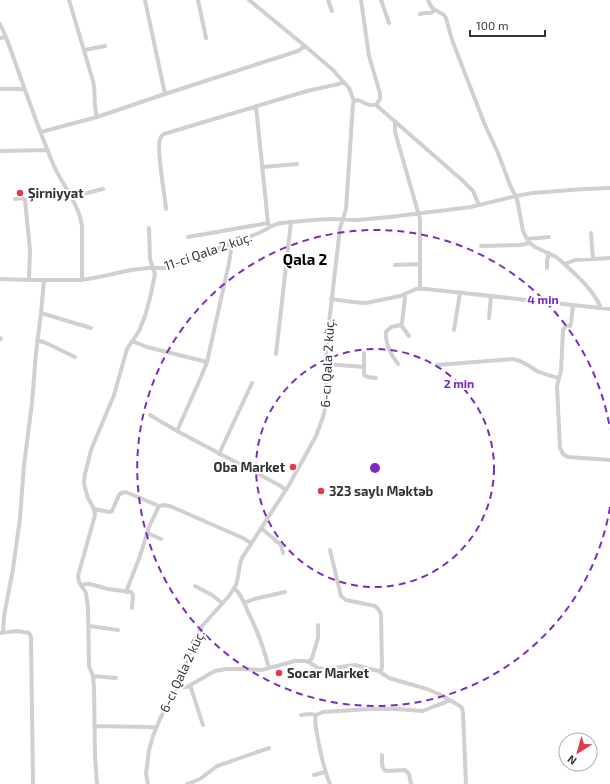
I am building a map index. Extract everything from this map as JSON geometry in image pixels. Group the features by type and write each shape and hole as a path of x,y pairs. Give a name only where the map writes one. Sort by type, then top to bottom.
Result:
{"street":[{"path":"69,0 94,87 94,109 97,117"},
{"path":"145,0 165,94"},
{"path":"198,0 206,38"},
{"path":"249,0 333,70 349,88 354,101 361,100 369,105 376,105 468,186 473,191 479,205"},
{"path":"328,0 332,11"},
{"path":"361,0 369,56 380,97 380,101 376,105"},
{"path":"381,0 390,23"},
{"path":"428,0 430,6 442,13 446,18 450,35 459,59 485,125 519,204 524,231 528,241 535,247 549,253 565,264 593,294 601,308"},
{"path":"420,14 431,14 435,10"},
{"path":"0,24 58,175 72,197 81,220 82,280"},
{"path":"0,38 6,37"},
{"path":"84,50 105,46"},
{"path":"41,132 97,117 298,51 305,46"},
{"path":"166,209 159,159 160,138 164,134 307,91 335,86 344,82"},
{"path":"0,89 25,89"},
{"name":"6-cı Qala 2 küç.","path":"148,784 147,768 151,744 156,728 177,687 195,640 203,625 234,588 238,577 240,561 286,490 321,425 326,405 326,349 340,228 346,210 352,110 354,101"},
{"path":"188,237 269,225 256,106"},
{"path":"395,121 395,132 419,214 420,289"},
{"path":"0,151 48,150"},
{"path":"263,167 297,164"},
{"name":"11-ci Qala 2 küç.","path":"0,279 82,280 131,270 164,268 176,265 259,233 269,225 319,219 363,220 419,214 479,205 533,193 610,188"},
{"path":"72,197 103,189"},
{"path":"15,199 22,198 25,200 30,250 29,280"},
{"path":"276,354 291,222"},
{"path":"97,784 94,726 94,687 93,676 89,666 88,602 86,593 78,576 94,518 94,509 86,494 84,483 91,450 114,395 127,349 139,332 145,316 155,277 155,272 150,259 149,228"},
{"path":"590,233 592,259"},
{"path":"481,246 521,245 528,241 549,237"},
{"path":"177,431 207,362 229,263 231,244"},
{"path":"547,268 549,253"},
{"path":"565,264 575,260 610,258"},
{"path":"395,265 420,264"},
{"path":"33,784 31,637 29,633 21,631 2,633 20,518 24,465 32,403 44,280"},
{"path":"332,299 366,303 404,295 412,290 420,289 610,309"},
{"path":"454,330 460,293"},
{"path":"401,326 405,302 404,295"},
{"path":"489,318 490,296"},
{"path":"573,305 572,323 570,326 566,326 563,330 561,371 557,390 561,451 568,457 610,460"},
{"path":"41,313 91,328"},
{"path":"401,326 409,336"},
{"path":"398,364 390,352 386,332 391,327 401,326"},
{"path":"37,340 75,357"},
{"path":"132,341 147,347 207,362"},
{"path":"364,354 364,375 366,377 376,378"},
{"path":"437,365 513,359 523,362 537,371 559,378"},
{"path":"326,364 364,367"},
{"path":"219,454 252,383"},
{"path":"150,415 286,490"},
{"path":"94,509 109,512 112,511 119,495 126,492 159,506 165,505 172,507 243,538 251,543"},
{"path":"126,592 140,556 149,526 159,506"},
{"path":"261,528 281,545 283,553"},
{"path":"147,533 161,539"},
{"path":"330,550 341,596 346,600 375,606 380,611 381,672"},
{"path":"82,585 90,584 108,589 131,592 133,595 132,608"},
{"path":"195,586 212,595 222,603"},
{"path":"234,588 240,594 263,645 269,668"},
{"path":"244,603 254,599 285,592"},
{"path":"309,662 312,658 318,638 318,625"},
{"path":"89,626 118,630"},
{"path":"177,687 190,685 219,670 258,670 295,661 309,662 318,668 326,669 354,665 363,666 381,672 389,678 427,689 460,706 463,711 466,784"},
{"path":"93,676 116,678"},
{"path":"190,685 203,725"},
{"path":"301,715 323,712 396,708 423,711 449,700"},
{"path":"316,714 315,721 321,757 330,784"},
{"path":"94,726 156,728"},
{"path":"187,784 200,779 217,766 269,748"},
{"path":"382,755 384,771 405,770 409,774 411,784"},
{"path":"314,775 325,772"},
{"path":"200,779 202,784"}],"place":[{"name":"Şirniyyat","path":"20,193"},
{"name":"Oba Market","path":"293,467"},
{"name":"323 saylı Məktəb","path":"321,491"},
{"name":"Socar Market","path":"279,673"}],"district":[{"name":"Qala 2","path":"305,260"}]}
